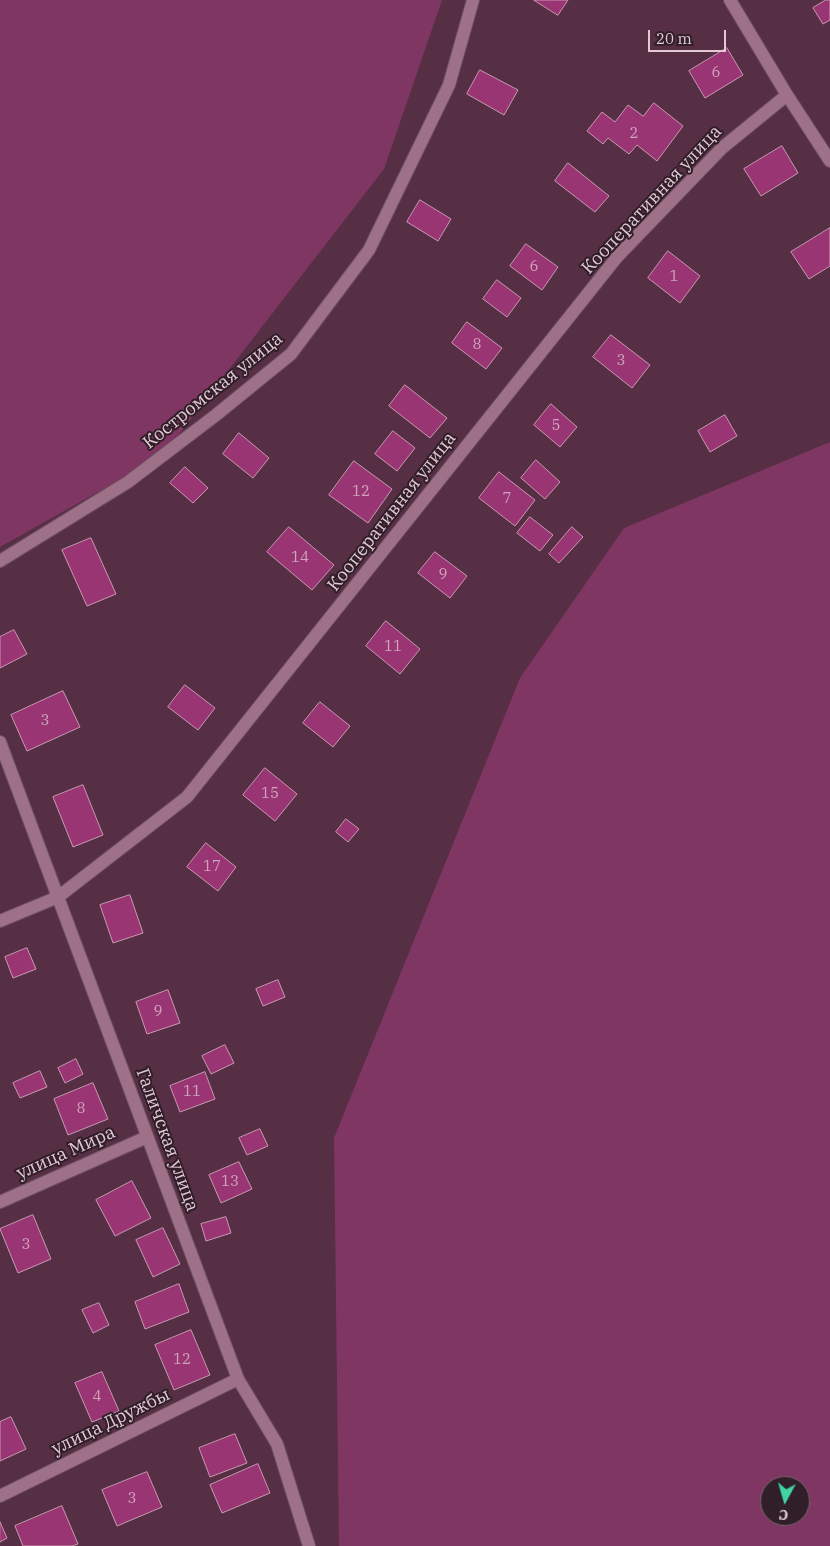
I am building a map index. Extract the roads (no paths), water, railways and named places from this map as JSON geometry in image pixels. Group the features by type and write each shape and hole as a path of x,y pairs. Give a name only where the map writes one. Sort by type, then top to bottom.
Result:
{"street":[{"name":"Костромская улица","path":"0,561 128,482 216,415 290,354 369,250 448,85 473,0"},
{"path":"730,0 787,95 830,161"},
{"name":"Кооперативная улица","path":"0,921 58,897 187,798 617,256 722,148 787,95"},
{"name":"Галичская улица","path":"0,742 238,1379 277,1444 309,1546"},
{"name":"улица Мира","path":"0,1202 146,1137"},
{"name":"улица Дружбы","path":"0,1496 238,1379"}]}
